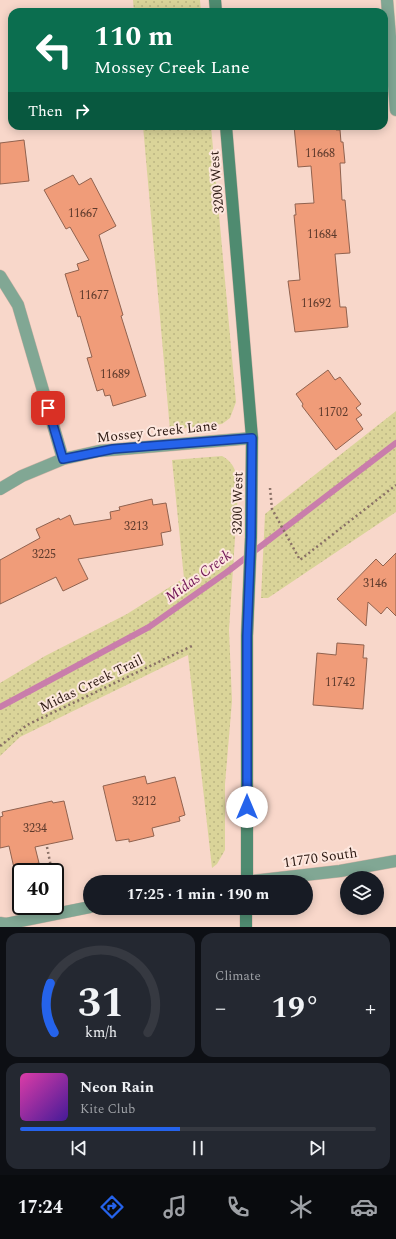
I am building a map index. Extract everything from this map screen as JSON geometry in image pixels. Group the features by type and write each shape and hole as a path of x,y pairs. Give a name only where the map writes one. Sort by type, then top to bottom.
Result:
{"street":[{"path":"388,12 396,110"},
{"name":"3200 West","path":"226,130 252,438 251,537 247,636 247,875"},
{"path":"0,276 18,305 63,459"},
{"name":"Mossey Creek Lane","path":"0,489 22,476 63,459 113,449 252,438"},
{"name":"11770 South","path":"306,875 340,871 396,861"},
{"path":"0,923 6,924 83,908"},
{"path":"246,915 246,927"}],"path":[{"path":"270,483 272,509 300,560 396,484"},
{"name":"Midas Creek Trail","path":"0,746 27,725 194,645"},
{"path":"47,847 50,863"}],"shaded area":[{"path":"133,0 200,0 201,8 134,8"},
{"path":"143,130 211,130 236,402 230,418 222,424 170,430"},
{"path":"396,411 396,512 268,598 261,598 265,514"},
{"path":"222,456 231,463 235,471 238,492 229,630 232,701 225,784 225,850 217,864 212,868 188,655 20,737 0,756 0,683 45,656 127,614 184,578 172,460"}],"building":[{"path":"294,130 340,130 345,163 340,163 342,200 345,200 350,253 335,254 340,307 346,307 348,327 295,332 288,281 300,280 294,215 296,215 295,204 314,203 311,166 298,167"},
{"path":"24,140 29,181 0,184 0,143"},
{"path":"73,175 79,185 91,178 116,226 99,235 123,315 121,316 146,396 113,406 110,395 105,396 103,389 97,391 87,358 92,357 80,316 78,317 65,274 79,270 77,264 89,260 70,227 66,229 44,190"},
{"path":"328,370 335,380 340,377 361,404 356,408 362,415 356,419 363,429 336,450 302,406 303,404 296,394"},
{"path":"152,499 153,505 166,503 171,531 161,533 163,545 78,559 88,579 63,591 56,577 0,604 0,560 40,538 36,529 59,518 60,520 70,515 74,525 111,519 110,512 120,510 119,507"},
{"path":"396,553 396,616 387,607 381,614 368,602 366,626 337,599 376,559 383,566"},
{"path":"337,643 364,645 363,658 367,658 363,709 313,705 317,653 336,655"},
{"path":"145,776 147,784 175,777 185,815 179,817 180,821 152,828 154,836 129,842 129,839 116,841 103,786"},
{"path":"52,801 53,803 64,801 73,839 35,847 39,863 13,863 9,846 0,848 0,817 3,816 2,812"}],"waterway":[{"name":"Midas Creek","path":"0,707 149,627 227,572 396,443"}],"route":[{"path":"48,408 63,459 113,449 252,438 253,477 247,636 247,807"}]}
